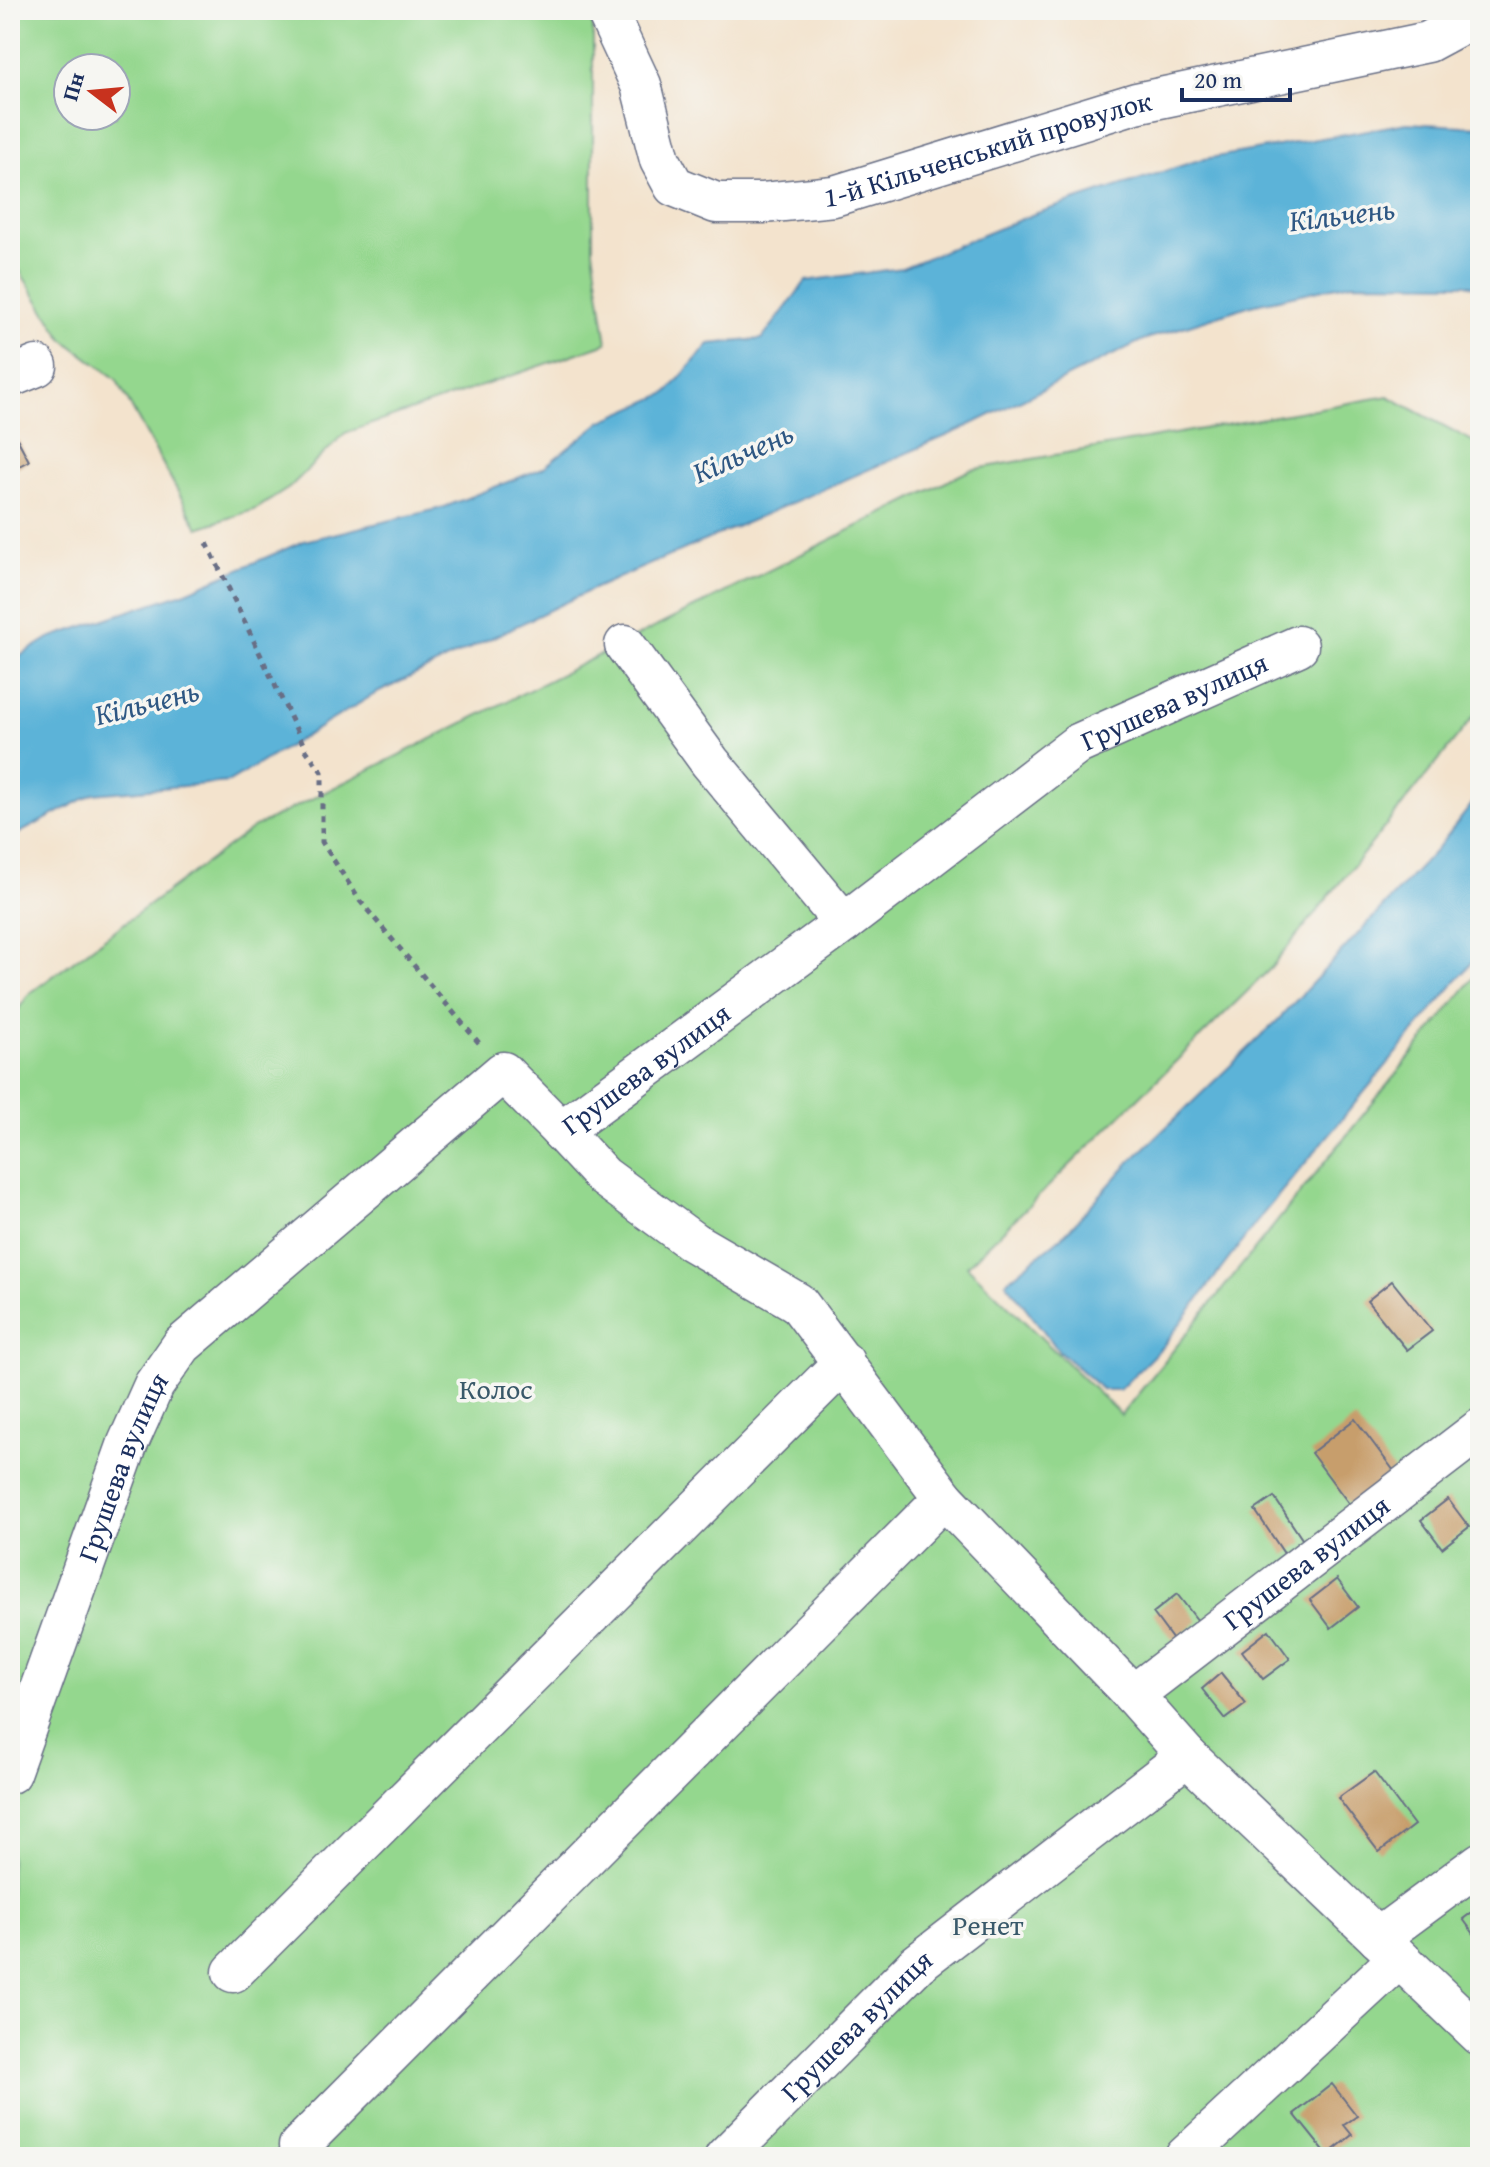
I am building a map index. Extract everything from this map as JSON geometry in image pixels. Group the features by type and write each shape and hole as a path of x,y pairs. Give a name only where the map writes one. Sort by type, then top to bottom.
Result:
{"street":[{"name":"1-й Кільченський провулок","path":"606,10 641,85 660,160 674,186 716,203 763,203 834,196 1136,103 1428,42 1480,14"},
{"path":"625,645 710,762 844,923"},
{"name":"Грушева вулиця","path":"10,1773 128,1443 154,1385 175,1355 346,1203 503,1072 561,1131 844,923 1078,744 1298,646"},
{"path":"561,1131 603,1176 693,1242 798,1303 944,1498 1133,1695 1187,1756 1480,2035"},
{"path":"233,1972 844,1362"},
{"name":"Грушева вулиця","path":"1133,1695 1480,1429"},
{"path":"299,2146 944,1498"},
{"name":"Грушева вулиця","path":"725,2157 917,1964 1187,1756"},
{"path":"1185,2157 1388,1949 1480,1863"}],"path":[{"path":"207,543 306,750 322,772 322,842 360,901 503,1072"}],"green space":[{"path":"10,10 582,10 593,26 593,250 607,343 345,433 289,488 256,509 198,528 116,379 63,339 10,256"},
{"name":"Колос","path":"1388,396 1480,445 1480,709 1271,968 967,1266 1121,1415 1480,970 1480,2157 10,2157 10,1021 29,994 253,828 970,470"}],"water":[{"name":"Кільчень","path":"1407,123 1480,127 1480,288 1466,284 1351,283 1251,305 1143,340 960,430 595,588 375,694 229,782 93,794 10,838 10,662 49,638 186,592 304,541 442,508 543,468 602,421 667,393 709,344 762,339 806,281 902,268 1034,214 1199,160"},
{"path":"1480,794 1480,953 1262,1215 1163,1346 1119,1390 1103,1390 1059,1351 1006,1282 1066,1233 1128,1164 1278,1020 1435,851"}],"building":[{"path":"10,425 29,461 10,471"},
{"path":"1392,1281 1432,1331 1407,1350 1367,1301"},
{"path":"1355,1419 1394,1471 1350,1505 1311,1453"},
{"path":"1274,1497 1304,1542 1285,1555 1255,1510"},
{"path":"1448,1499 1469,1527 1442,1548 1421,1520"},
{"path":"1337,1579 1358,1607 1331,1628 1310,1600"},
{"path":"1177,1594 1198,1621 1173,1640 1153,1613"},
{"path":"1269,1630 1290,1659 1263,1679 1242,1651"},
{"path":"1221,1673 1246,1704 1226,1719 1202,1689"},
{"path":"1374,1772 1414,1825 1379,1852 1338,1798"},
{"path":"1480,1906 1480,1942 1463,1919"},
{"path":"1332,2084 1357,2116 1344,2125 1352,2135 1327,2155 1294,2114"}],"park label":[{"name":"Ренет","path":"988,1925"}]}
